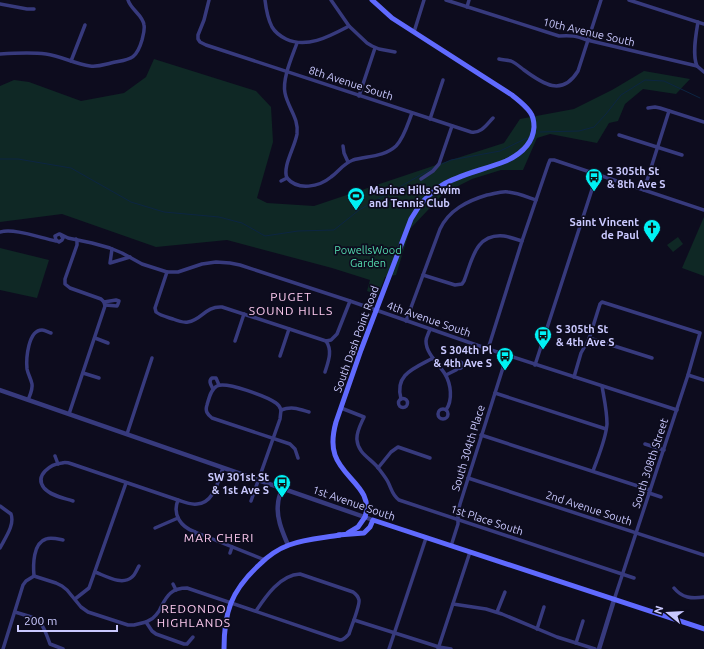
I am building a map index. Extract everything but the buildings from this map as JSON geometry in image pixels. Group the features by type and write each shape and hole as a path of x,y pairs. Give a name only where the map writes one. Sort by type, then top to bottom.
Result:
{"main road":[{"name":"South Dash Point Road","path":"338,535 348,533 358,527 365,517 367,507 366,498 360,488 342,469 335,456 333,441 334,431 361,350 415,212 435,190 448,182 460,176 499,164 518,154 527,147 531,141 534,130 533,117 530,112 512,95 392,18 372,0"},
{"path":"226,648 224,632 231,603 237,590 244,581 265,560 275,552 288,545 338,535 364,533 370,527 373,520"},
{"name":"1st Avenue South","path":"373,520 704,629"}],"street":[{"path":"0,54 44,54 90,66 99,66 126,60 135,56 140,46 145,26 140,17 130,6 128,0"},
{"name":"8th Avenue South","path":"209,0 204,20 198,35 199,41 209,47 471,132 476,132 484,128 493,118"},
{"path":"265,0 272,26 276,32 289,41 303,43 320,40 349,26"},
{"path":"332,0 349,26 367,43 375,48 395,52"},
{"path":"414,32 424,0"},
{"name":"10th Avenue South","path":"446,0 559,36 574,36 696,66 704,72"},
{"path":"466,7 469,0"},
{"path":"499,59 513,62 534,74 548,87 559,86 567,82 578,71 601,0"},
{"path":"629,0 704,24"},
{"path":"0,2 27,9 34,9"},
{"path":"696,66 694,57 698,22"},
{"path":"71,61 85,25"},
{"path":"297,43 284,86 289,105 296,117 297,129 294,145 285,174 293,183 299,185 316,185 332,177 348,162 380,154 392,149 402,136 412,113"},
{"path":"360,96 375,48"},
{"path":"430,119 443,80"},
{"path":"648,108 658,107 704,122"},
{"path":"644,190 669,111"},
{"path":"421,179 438,166 452,126"},
{"path":"619,135 682,155"},
{"path":"343,146 348,162"},
{"path":"488,349 522,241 550,160 554,160 704,210"},
{"path":"535,364 597,174"},
{"path":"281,181 287,178"},
{"path":"406,321 440,229 449,215 457,208 468,202 498,193 514,193 536,200"},
{"path":"0,232 15,232 48,240 57,241 59,242 63,238 61,235 57,234 48,240"},
{"name":"4th Avenue South","path":"61,235 112,249 148,266 167,272 183,271 209,262 230,263 677,410"},
{"path":"55,236 57,241"},
{"path":"423,275 460,285 464,281 474,253 479,245 488,238 508,236 522,241"},
{"name":"4th Avenue South","path":"62,240 68,238"},
{"path":"69,414 105,304 101,299 66,286 64,280 76,248 76,239"},
{"path":"112,249 110,263 130,257"},
{"path":"167,272 156,306 156,312 163,316 187,323 193,321 209,309 216,307 225,308 326,341 331,340 337,334 350,302"},
{"name":"South 308th Street","path":"590,338 601,302 700,332 677,410 614,600"},
{"path":"235,341 244,314"},
{"path":"280,356 289,329"},
{"path":"430,329 426,341 428,349 446,375 450,388 451,395 446,410"},
{"path":"28,400 32,387 27,364 30,342 34,333 40,330 51,333"},
{"path":"95,338 108,343"},
{"path":"574,377 581,353 590,338 652,358"},
{"path":"324,372 329,354 329,347 326,341"},
{"name":"South 304th Place","path":"451,546 459,520 458,512 507,355"},
{"path":"127,434 152,358"},
{"path":"401,399 399,387 405,375 412,369 433,358"},
{"path":"446,375 458,368"},
{"path":"83,373 99,378"},
{"path":"688,375 704,380"},
{"path":"213,389 210,382 212,378 216,378 218,386"},
{"path":"282,410 278,405 269,399 233,386 224,385 213,389 206,406 207,413 212,418 292,445 298,458"},
{"path":"593,472 606,429 607,417 602,386"},
{"name":"1st Avenue South","path":"0,390 373,520"},
{"path":"495,393 606,429"},
{"path":"282,410 292,408 309,412"},
{"name":"1st Place South","path":"341,408 364,416 357,435 358,447 378,468 388,482 395,497 399,500 634,578"},
{"path":"251,502 274,438 282,410"},
{"path":"481,435 650,491 661,496"},
{"path":"645,444 664,450"},
{"path":"378,468 391,452 398,447 430,458"},
{"path":"56,456 58,464"},
{"path":"73,501 55,495 47,490 42,484 42,474 46,470 63,462 72,464 178,500 196,504 206,501 211,497 215,491 223,468"},
{"name":"2nd Avenue South","path":"468,478 704,555"},
{"path":"75,599 89,588 126,483"},
{"path":"282,488 277,505 278,516 288,545"},
{"path":"178,500 176,514 183,525 188,529 265,560"},
{"path":"0,506 11,514 12,517 12,524 0,548"},
{"path":"155,528 178,518"},
{"path":"192,540 195,532"},
{"path":"34,576 33,561 38,545 45,539 49,538 63,540"},
{"path":"389,649 426,538"},
{"path":"230,553 232,547"},
{"path":"438,648 470,552"},
{"path":"95,572 116,580 126,581 133,577 139,566"},
{"path":"3,649 23,585 34,576 62,586 81,607 88,612 128,625 146,622 152,619 158,614 167,596 181,588 192,589 340,640 344,639 349,634 359,602 358,597 353,592 300,574 292,575 281,581 269,593 256,611"},
{"path":"173,584 176,590"},
{"path":"674,588 684,596 695,598 704,597"},
{"path":"497,612 505,592"},
{"path":"599,649 614,600"},
{"path":"453,604 497,612 537,629 595,649"},
{"path":"537,629 544,607"},
{"path":"15,612 35,618 43,624 50,644 63,649"},
{"path":"354,620 438,648 451,649"},
{"path":"576,643 583,621"},
{"path":"146,622 156,634 184,644 187,644 193,638"}],"green space":[{"name":"PowellsWood Garden","path":"154,59 256,91 271,107 273,142 257,198 267,203 314,206 504,143 520,119 574,109 612,90 644,71 690,79 676,94 643,89 625,104 618,121 609,123 597,143 550,134 537,138 523,170 501,170 472,179 444,193 410,229 396,275 385,277 378,295 367,291 370,280 332,268 227,240 156,247 62,214 0,222 0,86 14,80 29,82 81,101 124,93 146,77"},
{"path":"704,217 704,276 682,268"},
{"path":"678,237 683,244 673,252 667,245"},
{"path":"0,248 49,260 37,298 0,290"}],"waterway":[{"path":"540,132 579,131 594,127 621,95 645,80 664,81 700,98"},
{"path":"442,164 451,160 500,151 527,138"},
{"path":"0,159 18,159 71,168 131,202 164,212 219,217 242,223 265,236 298,231 334,230 359,210 433,168"}],"place":[{"name":"S 305th St & 8th Ave S","path":"594,192"},
{"name":"Marine Hills Swim and Tennis Club","path":"356,211"},
{"name":"Saint Vincent de Paul","path":"652,243"},
{"name":"S 305th St & 4th Ave S","path":"543,350"},
{"name":"S 304th Pl & 4th Ave S","path":"505,371"},
{"name":"SW 301st St & 1st Ave S","path":"282,498"}],"district":[{"name":"PUGET SOUND HILLS","path":"291,303"},
{"name":"MAR CHERI","path":"219,537"},
{"name":"REDONDO HIGHLANDS","path":"194,615"}]}
